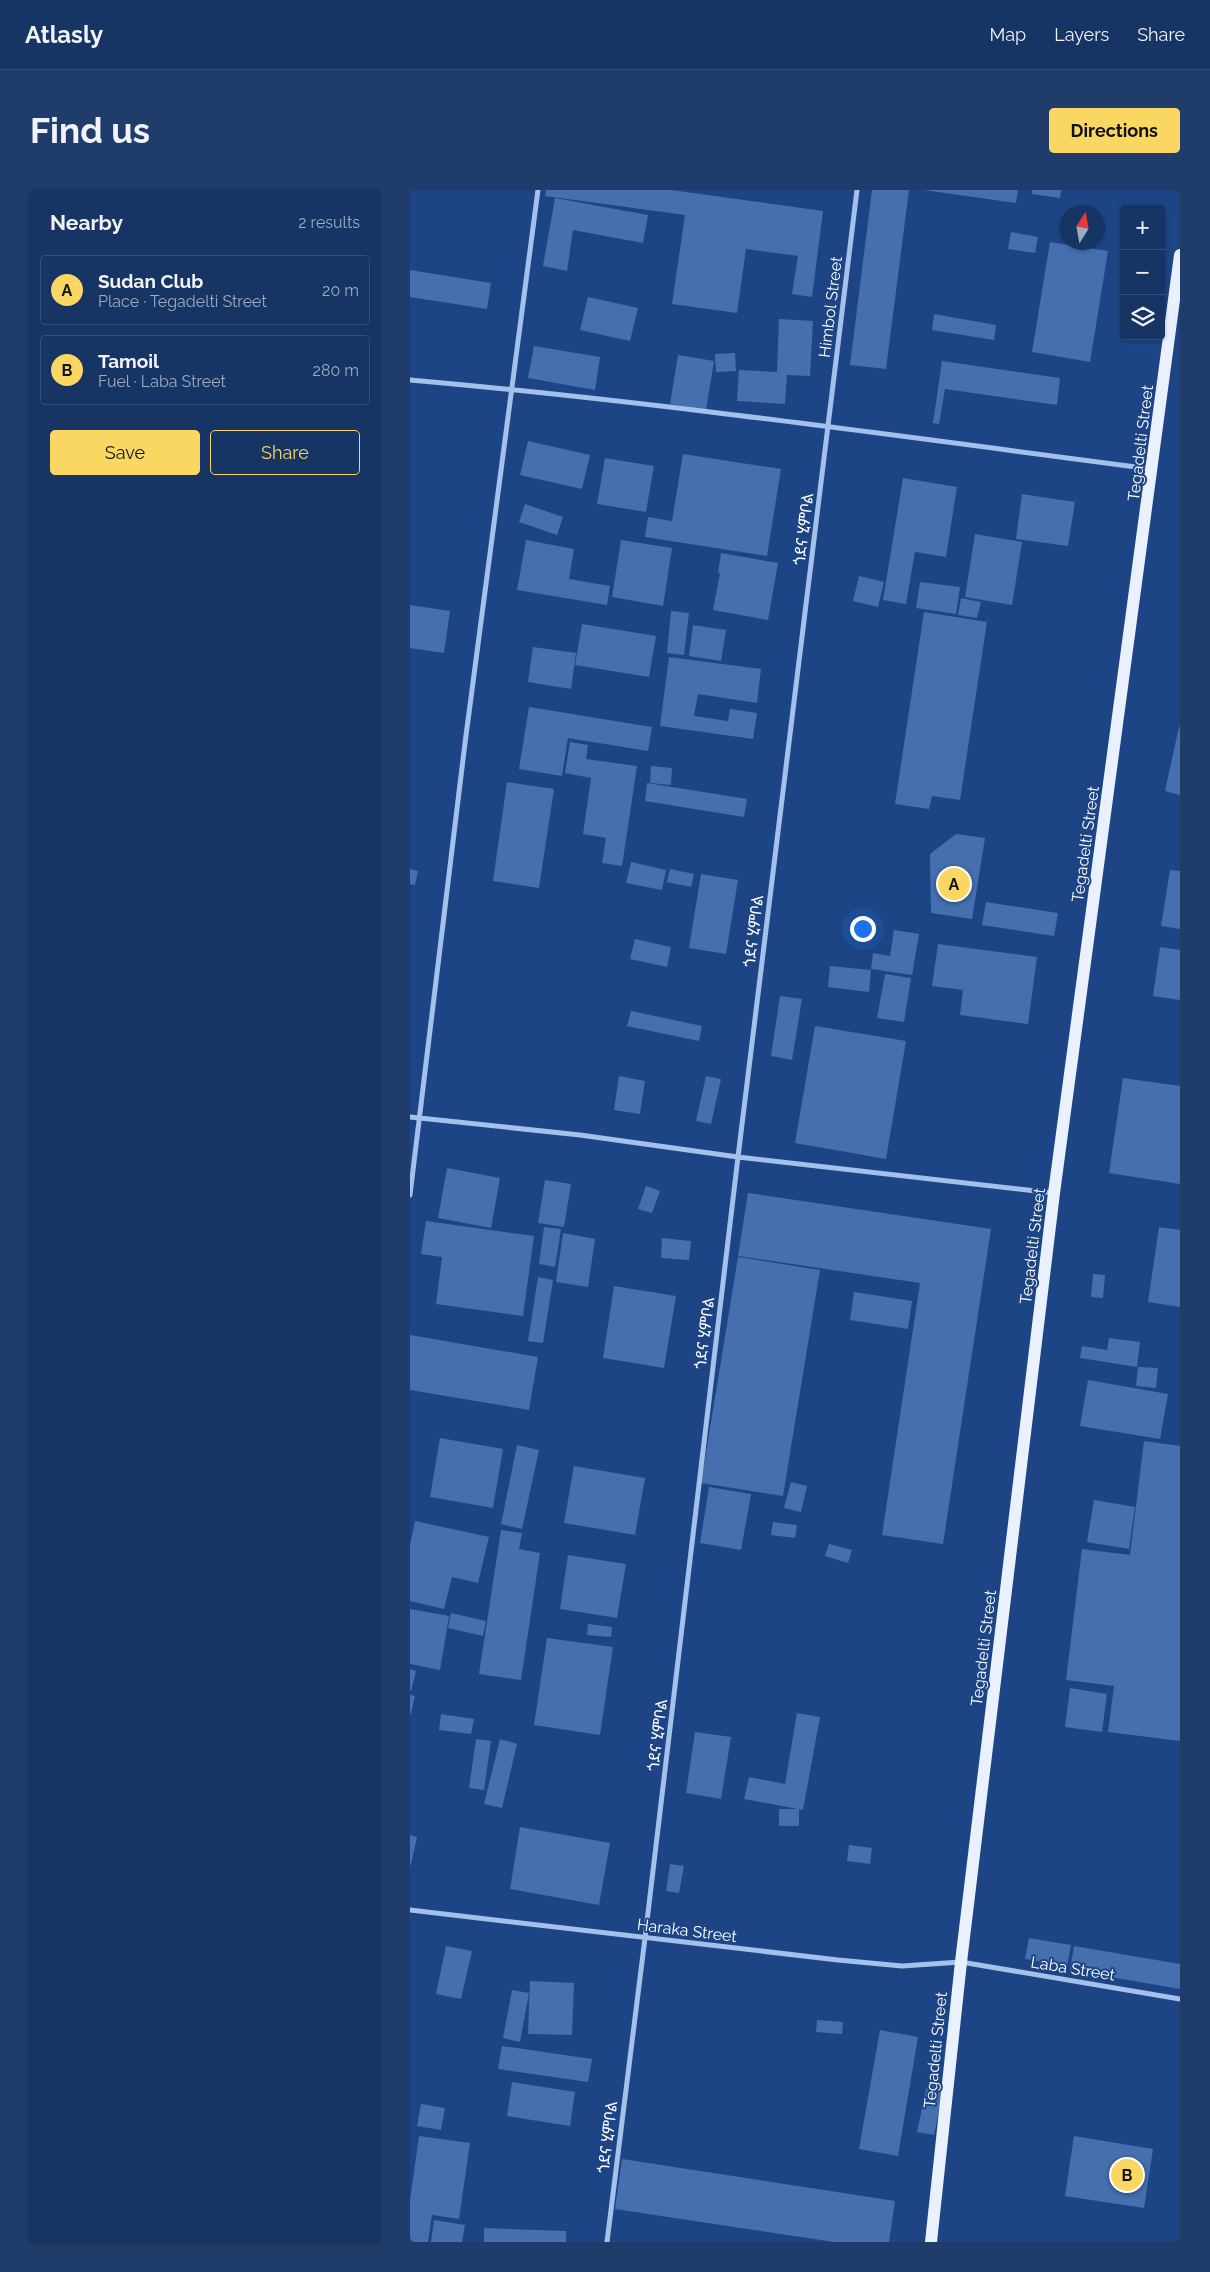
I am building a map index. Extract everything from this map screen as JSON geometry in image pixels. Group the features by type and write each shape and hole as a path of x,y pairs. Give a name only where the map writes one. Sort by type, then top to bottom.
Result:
{"main road":[{"name":"Tegadelti Street","path":"931,2242 961,1962 1054,1193 1153,469 1180,255"}],"street":[{"path":"410,1195 418,1118 538,190"},
{"name":"Himbol Street","path":"828,427 857,190"},
{"path":"410,380 512,389 1153,469"},
{"name":"ጎደና ሂምቦል","path":"607,2242 828,427"},
{"path":"410,1117 580,1135 738,1157 1054,1193"},
{"name":"Haraka Street","path":"410,1910 902,1966 961,1962"},
{"name":"Laba Street","path":"961,1962 1180,1999"}],"building":[{"path":"546,190 671,190 823,211 812,297 792,294 798,256 746,249 737,313 672,304 685,215 545,196"},
{"path":"872,190 909,190 886,369 850,365"},
{"path":"924,190 1018,190 1016,203"},
{"path":"1032,190 1061,190 1060,198 1032,194"},
{"path":"555,198 648,215 643,243 573,230 567,271 543,266"},
{"path":"1011,232 1038,237 1035,253 1008,249"},
{"path":"1050,242 1060,244 1060,250 1108,251 1090,362 1032,352"},
{"path":"410,270 491,283 487,309 410,297"},
{"path":"588,297 638,308 630,341 580,330"},
{"path":"934,314 996,325 994,340 932,330"},
{"path":"779,319 813,321 810,376 787,375 785,404 737,401 739,370 777,372"},
{"path":"534,346 600,357 595,390 528,378"},
{"path":"735,353 736,371 716,372 715,354"},
{"path":"678,355 714,361 706,410 670,404"},
{"path":"942,361 1060,378 1057,405 945,389 939,424 933,423"},
{"path":"528,441 590,455 582,489 520,475"},
{"path":"683,454 781,469 767,556 645,537 648,517 672,521"},
{"path":"605,458 654,466 646,512 597,504"},
{"path":"903,478 957,487 946,557 915,552 906,604 883,600"},
{"path":"1022,494 1075,502 1068,546 1016,539"},
{"path":"525,504 563,517 557,535 519,522"},
{"path":"975,534 1022,542 1012,605 965,597"},
{"path":"526,540 574,549 569,579 610,586 607,605 517,590"},
{"path":"621,540 672,548 663,606 612,597"},
{"path":"721,553 778,563 768,620 713,610 720,573 718,573"},
{"path":"859,576 884,582 878,607 853,601"},
{"path":"920,582 960,587 956,614 916,608"},
{"path":"961,598 981,602 977,618 958,615"},
{"path":"410,605 450,611 444,653 410,648"},
{"path":"671,611 689,613 684,655 667,653"},
{"path":"924,612 987,622 960,800 932,796 929,809 895,804"},
{"path":"582,624 656,636 649,677 575,665"},
{"path":"693,625 726,630 721,661 689,656"},
{"path":"533,647 576,653 571,689 528,682"},
{"path":"669,657 761,669 757,703 698,694 694,716 728,721 730,709 757,713 753,739 660,726"},
{"path":"529,707 652,727 648,751 568,738 562,776 519,769"},
{"path":"1180,727 1180,795 1165,791"},
{"path":"570,742 588,745 586,759 637,766 622,866 602,863 606,838 583,834 591,778 565,773"},
{"path":"651,766 672,768 671,785 650,783"},
{"path":"507,782 554,789 539,888 493,881"},
{"path":"647,783 747,799 744,817 645,801"},
{"path":"956,834 985,838 972,919 931,913 930,854"},
{"path":"631,862 666,870 662,890 626,883"},
{"path":"410,869 418,871 415,885 410,884"},
{"path":"670,869 694,874 691,887 667,882"},
{"path":"1170,870 1180,871 1180,929 1161,926"},
{"path":"701,874 738,880 726,954 689,948"},
{"path":"986,902 1058,913 1054,936 982,925"},
{"path":"894,930 919,934 912,975 871,969 873,953 890,956"},
{"path":"635,939 671,947 667,967 630,959"},
{"path":"938,944 1037,957 1028,1024 960,1015 963,990 932,986"},
{"path":"1160,947 1180,950 1180,1000 1153,996"},
{"path":"830,966 871,970 869,992 828,987"},
{"path":"885,974 911,978 904,1022 877,1018"},
{"path":"780,996 802,999 792,1060 771,1056"},
{"path":"631,1011 702,1026 699,1041 627,1026"},
{"path":"815,1026 906,1041 886,1159 795,1143"},
{"path":"619,1076 645,1081 640,1114 614,1110"},
{"path":"706,1076 721,1079 711,1124 696,1121"},
{"path":"1123,1078 1180,1086 1180,1184 1109,1173"},
{"path":"447,1168 500,1178 491,1228 438,1218"},
{"path":"545,1180 571,1184 564,1227 538,1223"},
{"path":"646,1186 660,1191 652,1213 638,1209"},
{"path":"748,1193 991,1229 943,1544 882,1535 920,1283 738,1256"},
{"path":"426,1221 534,1236 523,1316 436,1304 442,1257 421,1254"},
{"path":"544,1227 561,1229 555,1267 539,1264"},
{"path":"1159,1227 1180,1230 1180,1307 1148,1302"},
{"path":"563,1233 595,1239 588,1287 556,1282"},
{"path":"662,1238 691,1241 689,1260 661,1258"},
{"path":"738,1257 820,1270 783,1496 701,1483"},
{"path":"1093,1274 1105,1275 1103,1298 1091,1297"},
{"path":"538,1277 553,1280 543,1343 528,1341"},
{"path":"614,1286 676,1296 664,1368 603,1358"},
{"path":"854,1292 912,1301 908,1329 850,1320"},
{"path":"410,1335 538,1357 529,1410 410,1390"},
{"path":"1109,1338 1140,1342 1137,1367 1080,1358 1082,1346 1107,1350"},
{"path":"1138,1367 1158,1368 1156,1388 1136,1386"},
{"path":"1088,1380 1168,1394 1160,1439 1080,1426"},
{"path":"440,1438 503,1449 493,1508 430,1497"},
{"path":"1144,1441 1180,1446 1180,1741 1108,1732 1114,1686 1066,1680 1082,1549 1130,1555"},
{"path":"517,1445 539,1450 522,1529 501,1524"},
{"path":"574,1466 645,1478 635,1535 564,1523"},
{"path":"791,1482 807,1486 801,1512 784,1508"},
{"path":"709,1487 751,1494 741,1550 700,1543"},
{"path":"1094,1500 1135,1507 1129,1549 1087,1542"},
{"path":"415,1521 489,1537 478,1583 452,1577 444,1609 410,1601 410,1545"},
{"path":"773,1522 797,1525 795,1538 771,1535"},
{"path":"501,1530 522,1533 519,1549 540,1553 521,1680 479,1674"},
{"path":"829,1544 852,1550 848,1563 825,1556"},
{"path":"568,1555 626,1564 617,1618 560,1609"},
{"path":"410,1609 449,1616 440,1670 410,1664"},
{"path":"451,1613 486,1621 483,1636 448,1628"},
{"path":"588,1624 612,1627 611,1637 587,1635"},
{"path":"547,1638 613,1647 600,1735 534,1725"},
{"path":"410,1669 416,1671 411,1691 410,1691"},
{"path":"1070,1688 1107,1694 1102,1732 1065,1727"},
{"path":"410,1695 415,1696 411,1714 410,1714"},
{"path":"797,1713 820,1717 803,1810 744,1799 749,1777 785,1784"},
{"path":"441,1714 474,1719 471,1734 439,1730"},
{"path":"695,1732 731,1737 721,1799 686,1793"},
{"path":"476,1739 491,1741 484,1790 469,1788"},
{"path":"500,1739 517,1744 502,1808 484,1804"},
{"path":"779,1809 799,1809 799,1826 779,1826"},
{"path":"520,1827 610,1843 599,1905 510,1889"},
{"path":"410,1835 417,1837 411,1865 410,1865"},
{"path":"849,1845 872,1848 870,1864 847,1861"},
{"path":"670,1864 684,1866 679,1893 666,1891"},
{"path":"1029,1938 1071,1945 1067,1966 1025,1959"},
{"path":"446,1946 472,1951 461,1999 436,1994"},
{"path":"1074,1946 1180,1964 1180,1989 1070,1970"},
{"path":"530,1981 574,1983 572,2035 528,2034"},
{"path":"512,1990 529,1993 520,2042 503,2038"},
{"path":"817,2020 843,2022 842,2034 816,2032"},
{"path":"880,2030 918,2037 898,2156 859,2149"},
{"path":"502,2046 592,2059 588,2082 498,2069"},
{"path":"512,2082 575,2092 570,2126 507,2116"},
{"path":"927,2085 944,2088 934,2135 917,2132"},
{"path":"421,2104 445,2108 441,2130 417,2126"},
{"path":"419,2136 470,2143 459,2219 432,2215 428,2242 410,2242 410,2200"},
{"path":"1074,2136 1153,2149 1144,2208 1065,2196"},
{"path":"622,2159 895,2201 889,2242 834,2242 615,2209"},
{"path":"434,2220 465,2225 462,2242 431,2242"},
{"path":"484,2228 566,2231 566,2242 484,2242"}],"place":[{"name":"Sudan Club","path":"954,884"},
{"name":"Tamoil","path":"1127,2175"}]}
